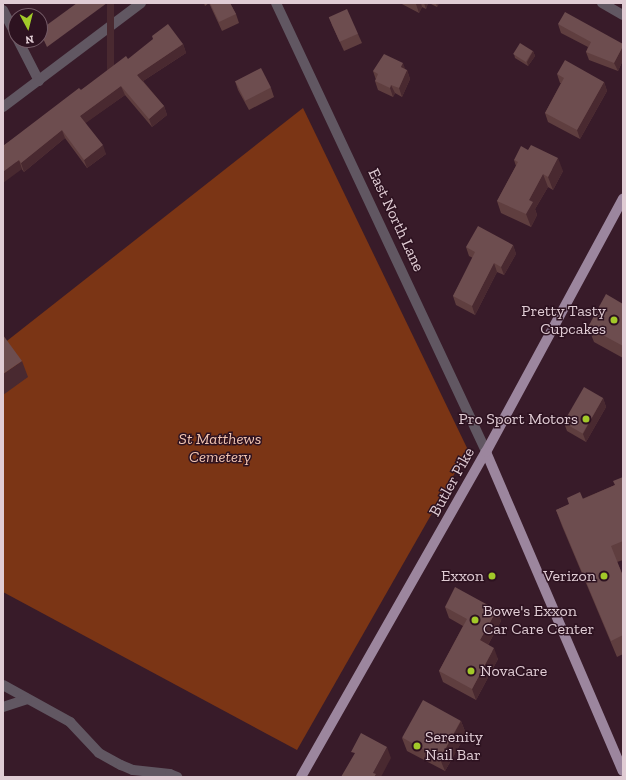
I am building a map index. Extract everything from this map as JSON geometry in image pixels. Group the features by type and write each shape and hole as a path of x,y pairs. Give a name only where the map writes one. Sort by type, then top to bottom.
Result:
{"main road":[{"name":"Butler Pike","path":"301,777 486,452 623,199"},
{"path":"486,452 623,772"}],"street":[{"path":"3,107 141,3"},
{"name":"East North Lane","path":"276,3 486,452"},
{"path":"602,3 623,15"},
{"path":"3,10 8,20"},
{"path":"22,48 39,81"},
{"path":"3,685 70,722 99,753 121,765 133,770 170,774 177,777"},
{"path":"3,707 27,699"}],"green space":[{"name":"St Matthews Cemetery","path":"303,108 468,450 297,750 3,592 3,344"}],"building":[{"path":"77,3 107,3 48,46 48,24"},
{"path":"210,3 230,3 236,14 219,22"},
{"path":"347,9 358,34 340,42 329,17"},
{"path":"565,12 623,44 614,63 586,52 591,42 558,24"},
{"path":"168,24 183,44 137,75 164,106 149,119 121,86 80,116 103,145 84,160 62,130 21,163 19,160 3,172 3,146 79,88 81,90 126,56 128,59 153,39 152,36"},
{"path":"520,43 533,51 526,62 513,54"},
{"path":"384,54 403,63 401,67 407,70 399,88 391,85 390,88 375,81 378,74 373,71"},
{"path":"565,60 604,82 577,130 545,113 564,78 557,74"},
{"path":"261,68 271,88 245,101 235,81"},
{"path":"531,145 558,158 548,177 543,174 529,200 533,202 526,214 497,201 518,162 514,160 521,146 528,150"},
{"path":"478,226 513,245 501,267 494,263 472,306 453,296 475,252 466,247"},
{"path":"606,294 623,304 623,346 588,327"},
{"path":"3,335 22,361 3,374"},
{"path":"584,387 603,398 583,434 564,423"},
{"name":"Verizon","path":"623,477 623,541 611,546 623,576 623,635 611,641 556,510 569,504 567,498 580,492 583,499 615,485 613,481"},
{"path":"455,587 497,610 480,640 494,648 472,689 439,671 467,619 445,607"},
{"path":"423,700 461,721 440,758 402,738"},
{"path":"361,733 387,747 373,773 376,774 374,777 341,777 355,753 351,752"}],"place":[{"name":"Pretty Tasty Cupcakes","path":"614,320"},
{"name":"Pro Sport Motors","path":"586,419"},
{"name":"Exxon","path":"492,576"},
{"name":"Verizon","path":"604,576"},
{"name":"Bowe's Exxon Car Care Center","path":"475,620"},
{"name":"NovaCare","path":"471,671"},
{"name":"Serenity Nail Bar","path":"417,746"}]}
